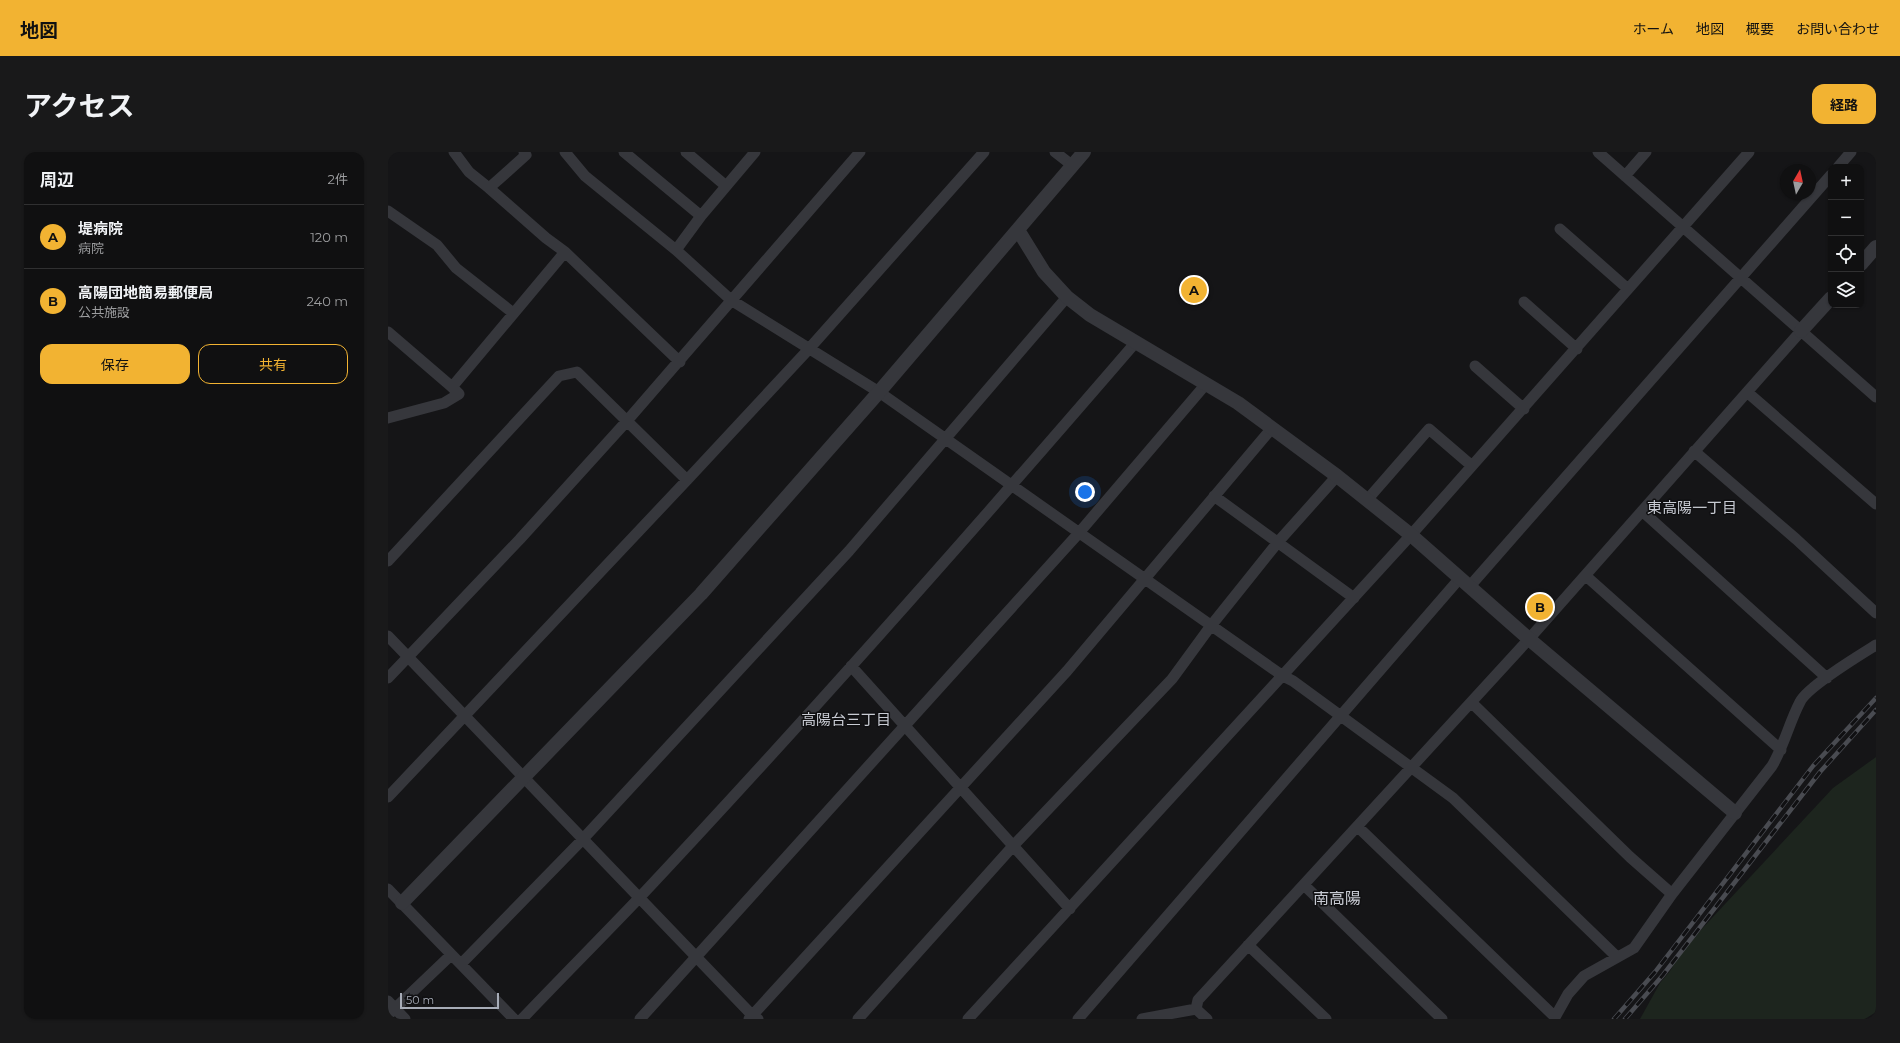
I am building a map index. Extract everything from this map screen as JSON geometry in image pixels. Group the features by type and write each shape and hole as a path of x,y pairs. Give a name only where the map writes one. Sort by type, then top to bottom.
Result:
{"street":[{"path":"454,152 469,172 546,238 565,252 680,362"},
{"path":"489,188 526,155 524,152"},
{"path":"565,152 584,176 676,250 731,300 808,350 879,392 1210,627 1283,676 1293,681 1340,717 1453,798 1617,957"},
{"path":"624,152 701,216"},
{"path":"686,152 726,186"},
{"path":"388,678 520,539 680,362 731,300 860,152"},
{"path":"388,797 808,350 984,152"},
{"path":"1055,152 1073,166"},
{"path":"402,903 701,594 879,392 1084,152"},
{"path":"1598,152 1801,331 1874,393"},
{"path":"1625,176 1646,152"},
{"path":"968,1019 1411,535 1577,349 1628,289 1684,228 1749,152"},
{"path":"1841,164 1851,152"},
{"path":"676,250 701,216 751,154"},
{"path":"1078,1019 1340,717 1465,582 1828,178"},
{"path":"388,211 437,245 456,268 513,313"},
{"path":"1560,229 1628,289"},
{"path":"1018,230 1044,272 1067,297 1090,316 1238,403 1337,476 1411,535 1529,639 1735,813"},
{"path":"1864,261 1876,247"},
{"path":"452,387 565,252"},
{"path":"461,964 582,840 849,551 1067,297"},
{"path":"1196,1008 1198,1000 1472,703 1828,301"},
{"path":"1524,302 1577,349"},
{"path":"388,332 459,394 444,403 388,418"},
{"path":"522,1019 640,898 851,666 1012,486 1136,342"},
{"path":"1475,366 1524,409"},
{"path":"388,560 559,376 577,372 626,422 687,480"},
{"path":"640,1019 1078,534 1206,384"},
{"path":"1747,392 1876,504"},
{"path":"388,636 582,840 697,957 753,1018 959,787 1067,671 1272,428"},
{"path":"1367,500 1429,429 1472,466"},
{"path":"1694,451 1796,539 1876,613"},
{"path":"858,1019 1014,846 1172,679 1210,627 1278,542 1337,476"},
{"path":"1214,496 1354,598"},
{"path":"1642,511 1828,678"},
{"path":"1586,576 1782,750"},
{"path":"1358,827 1555,1018 1568,994 1584,976 1634,948 1672,894 1772,766 1782,750 1801,700 1828,678 1876,644"},
{"path":"851,666 1070,909"},
{"path":"1472,703 1630,857 1672,894"},
{"path":"1304,885 1442,1019"},
{"path":"388,888 514,1019"},
{"path":"1248,945 1326,1019"},
{"path":"405,1019 390,1008 451,954"},
{"path":"1142,1019 1158,1018 1196,1008"},
{"path":"1196,1008 1207,1019"}],"shaded area":[{"path":"1876,757 1876,1012 1865,1019 1640,1019 1660,983 1670,971 1684,948 1833,788"}],"railway":[{"path":"1614,1019 1655,972 1813,766 1876,698"},
{"path":"1625,1019 1663,975 1820,772 1876,710"}],"place":[{"name":"堤病院","path":"1194,290"},
{"name":"高陽団地簡易郵便局","path":"1540,607"}],"district":[{"name":"東高陽一丁目","path":"1692,508"},
{"name":"高陽台三丁目","path":"846,720"},
{"name":"南高陽","path":"1337,898"}]}
